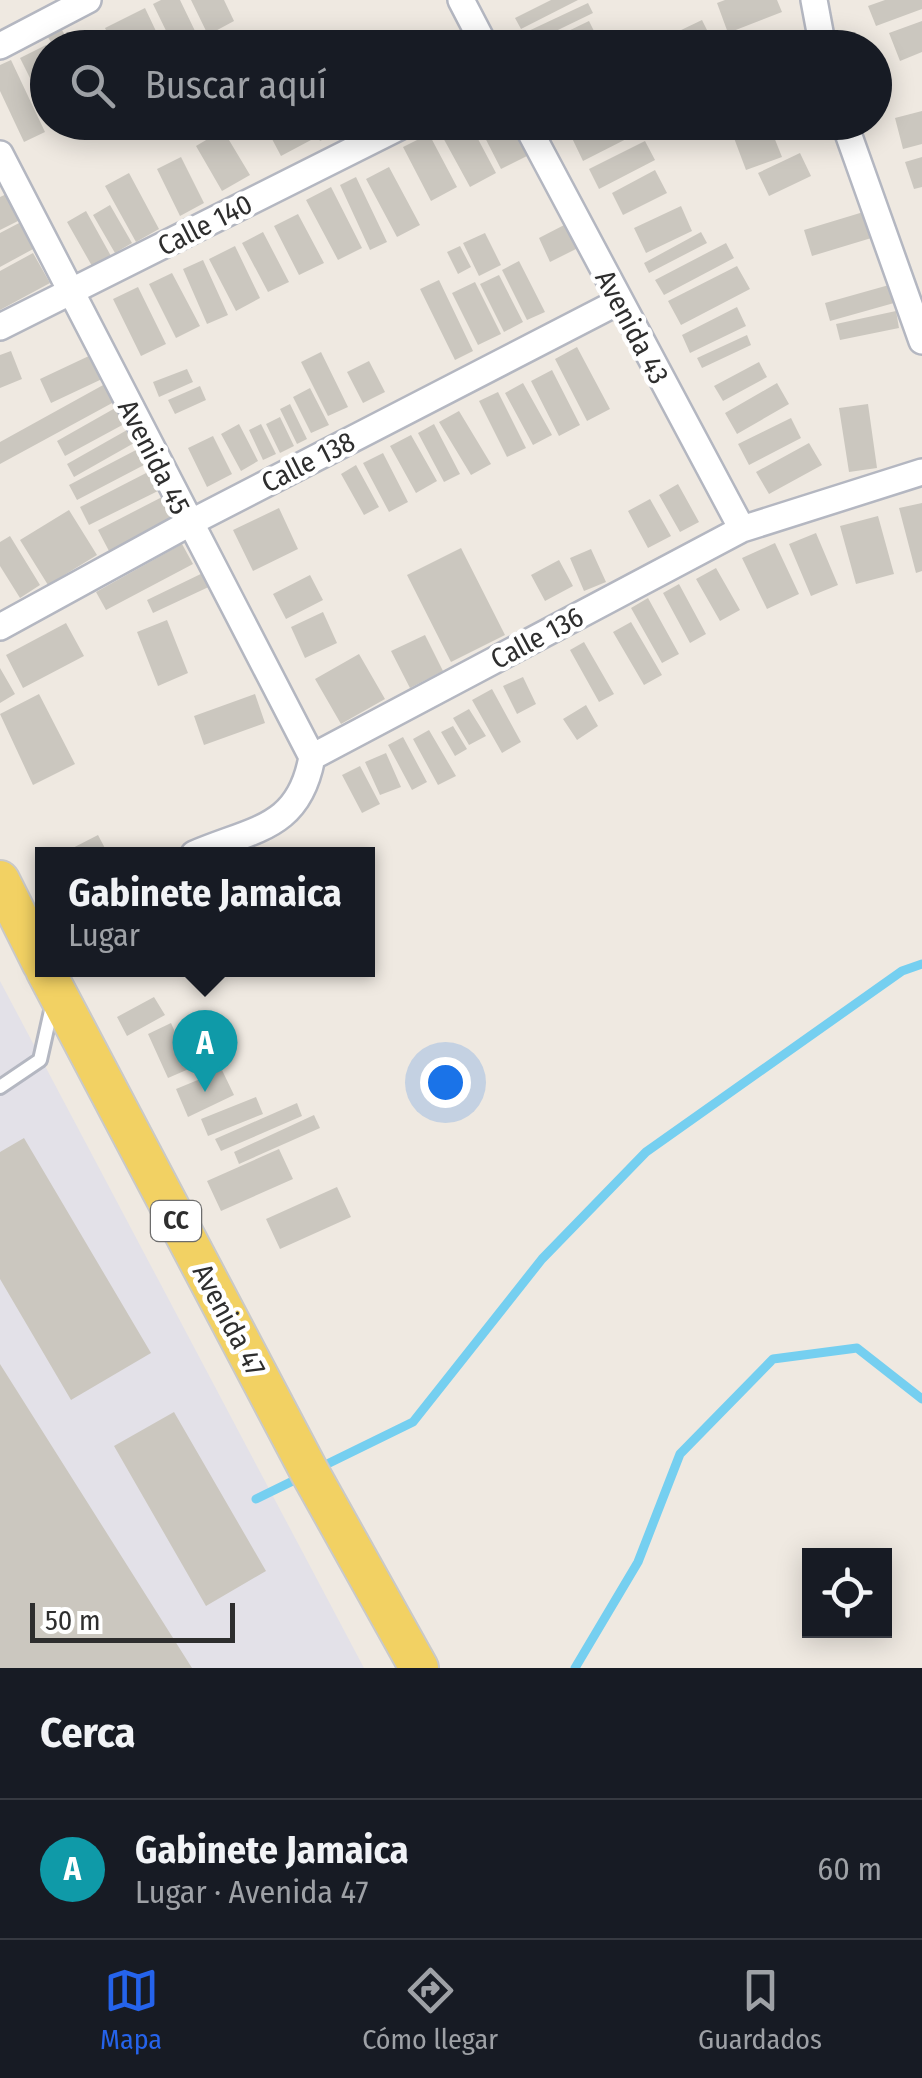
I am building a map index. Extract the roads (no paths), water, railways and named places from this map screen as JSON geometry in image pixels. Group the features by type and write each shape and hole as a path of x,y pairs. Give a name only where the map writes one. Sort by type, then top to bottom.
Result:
{"main road":[{"name":"Avenida 47","path":"0,880 32,919"},
{"name":"Avenida 47","path":"49,977 310,1472 419,1668"}],"street":[{"path":"31,30 88,0"},
{"path":"461,0 477,30"},
{"path":"814,0 820,30"},
{"path":"0,46 30,30"},
{"name":"Calle 140","path":"0,327 372,140"},
{"name":"Avenida 43","path":"534,140 742,530"},
{"path":"850,140 922,341"},
{"name":"Avenida 45","path":"0,154 188,524 312,757"},
{"name":"Calle 138","path":"0,627 188,524 618,302"},
{"name":"Calle 136","path":"312,757 742,530 922,472"},
{"path":"210,847 288,814 306,790 312,757"}],"lane":[{"path":"0,1087 40,1060 48,977"}],"waterway":[{"path":"317,1469 413,1422 542,1259 646,1152 902,971 922,964"},
{"path":"575,1668 638,1562 680,1454 773,1359 857,1348 922,1399"},
{"path":"256,1499 303,1476"}],"place":[{"name":"Gabinete Jamaica","path":"205,1092"}]}
